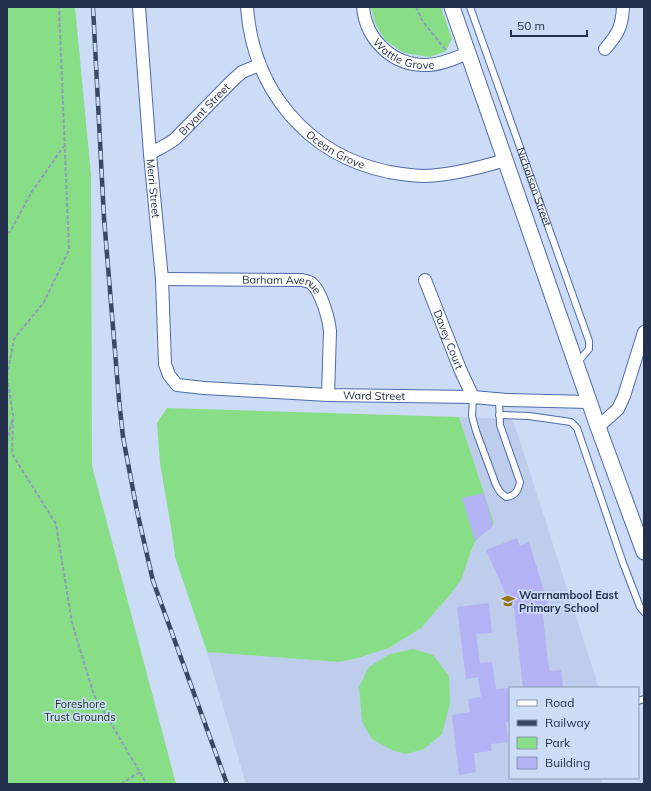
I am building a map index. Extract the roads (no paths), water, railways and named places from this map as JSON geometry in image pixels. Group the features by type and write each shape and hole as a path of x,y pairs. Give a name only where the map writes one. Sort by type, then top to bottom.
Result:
{"street":[{"name":"Merri Street","path":"139,7 150,154 162,279 164,341 167,370"},
{"name":"Ocean Grove","path":"247,7 250,36 259,65 274,95 300,126 328,148 360,164 380,170 424,176 465,171 505,160"},
{"name":"Wattle Grove","path":"363,7 367,24 372,36 384,50 402,61 416,65 435,65 468,53"},
{"name":"Nicholson Street","path":"452,7 589,402 644,552"},
{"path":"605,49 617,35 623,15 623,7"},
{"name":"Bryant Street","path":"150,154 157,149 166,146 175,139 242,72 259,65"},
{"name":"Barham Avenue","path":"162,279 302,280 311,283 317,290 329,323 328,395"},
{"name":"Davey Court","path":"426,280 460,369 473,397"},
{"path":"598,427 618,409 621,403 644,332"},
{"name":"Ward Street","path":"167,370 172,381 177,385 188,387 328,395 473,397 589,402"}],"lane":[{"name":"Nicholson Street","path":"470,7 589,341 589,349 576,364"},
{"path":"473,397 472,416 476,431 496,484 500,492 506,497 511,496 519,490 520,482 500,425 499,399"},
{"path":"499,415 529,416 572,422 577,428 623,563 640,607 644,612"}],"railway":[{"path":"93,7 104,218 123,437 137,511 153,581 227,784"}],"place":[{"name":"Warrnambool East Primary School","path":"508,601"}],"park label":[{"name":"Foreshore Trust Grounds","path":"80,710"}]}
